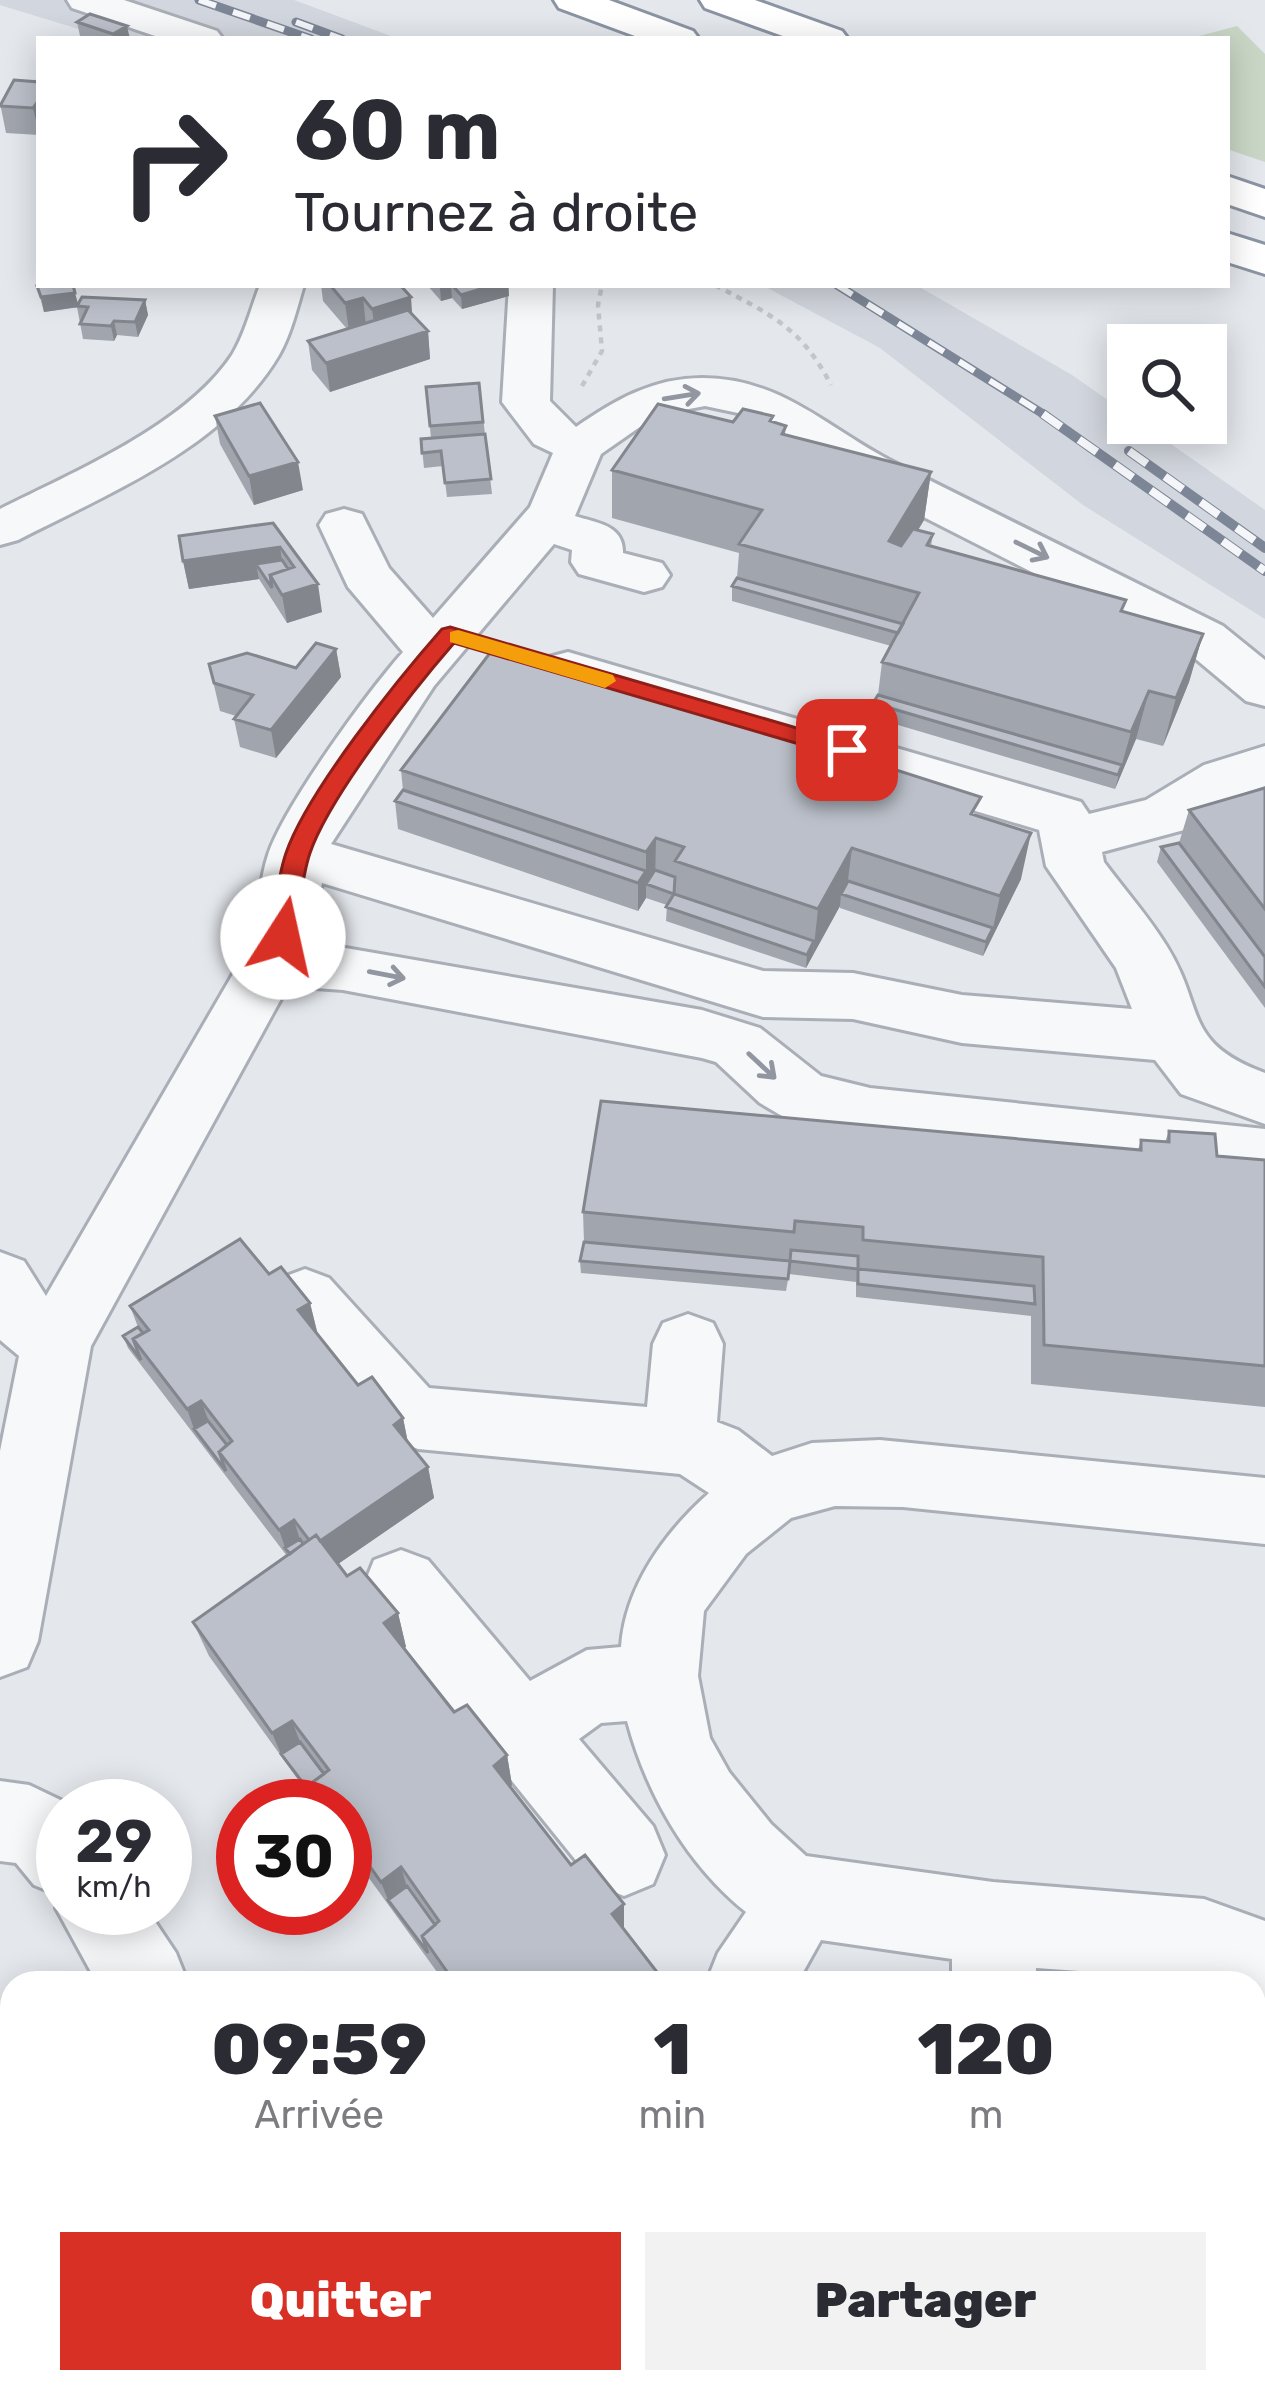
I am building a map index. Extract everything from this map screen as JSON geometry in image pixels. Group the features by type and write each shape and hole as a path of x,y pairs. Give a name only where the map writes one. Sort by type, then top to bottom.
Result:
{"highway":[{"path":"573,0 671,36"},
{"path":"719,0 820,36"},
{"path":"1230,190 1265,203"},
{"path":"1230,247 1265,261"}],"street":[{"path":"86,0 194,36"},
{"path":"0,529 128,461 218,399 255,356 281,288"},
{"path":"531,288 526,402 551,434 588,440"},
{"path":"3,1612 56,1345 101,1256 271,962 283,937 297,855 314,819 476,648 588,440 640,406 670,396 705,392 772,406 868,470 1204,638 1265,688"},
{"path":"543,524 598,541 597,562 644,575"},
{"path":"344,525 366,575 476,648 1061,816 1072,838 1075,866 1144,960 1172,1037 1203,1076 1265,1099"},
{"path":"1072,838 1164,816 1224,779 1265,765"},
{"path":"297,855 763,994 854,996 962,1019 1172,1037"},
{"path":"271,962 343,967 702,1034 738,1045 782,1085 805,1098 871,1113 1265,1155"},
{"path":"0,1281 16,1312 56,1345"},
{"path":"305,1298 394,1404 418,1418 680,1442 713,1453 765,1494"},
{"path":"680,1442 688,1344"},
{"path":"1265,1510 875,1472 808,1476 765,1494 730,1518 680,1583 662,1623 659,1681 682,1773 753,1869 790,1895 993,1953 1204,1941 1265,1963"},
{"path":"400,1585 623,1856"},
{"path":"521,1733 586,1687 659,1681"},
{"path":"0,1821 36,1827"},
{"path":"756,1971 785,1927 790,1895"},
{"path":"115,1935 138,1971"}],"path":[{"path":"588,440 571,413 602,351 601,288"},
{"path":"721,288 787,324 811,347 826,380 842,396"}],"shaded area":[{"path":"0,0 294,0 391,36 112,36 0,5"},
{"path":"768,288 921,288 1072,375 1107,399 1107,444 1171,444 1265,510 1265,619 1083,505 880,348"}],"green space":[{"path":"1237,26 1265,54 1265,162 1230,150 1230,36 1199,36"}],"building":[{"path":"90,14 127,26 113,34 77,22"},
{"path":"14,80 36,82 33,108 0,106"},
{"path":"38,288 74,288 75,293 41,297"},
{"path":"332,288 403,288 411,297 372,309 363,298 345,303"},
{"path":"455,288 484,288 461,295"},
{"path":"82,297 145,300 135,322 114,321 111,326 80,324 88,307 77,306"},
{"path":"408,310 428,331 326,363 308,341"},
{"path":"479,383 483,422 430,426 426,387"},
{"path":"260,403 298,462 249,476 215,416"},
{"path":"658,404 733,422 743,409 773,416 770,421 786,426 782,434 931,472 889,541 901,546 913,529 933,534 927,545 1126,600 1121,611 1203,634 1176,698 1149,691 1131,732 882,662 919,593 739,544 762,510 612,470"},
{"path":"485,434 491,479 445,483 441,451 422,453 421,439"},
{"path":"273,523 318,584 282,595 270,575 294,567 280,547 183,561 179,536"},
{"path":"282,560 288,569 270,575 272,588 256,564"},
{"path":"737,578 903,624 898,633 732,586"},
{"path":"316,643 336,649 271,730 234,719 253,695 214,683 209,664 247,653 296,668"},
{"path":"496,645 809,743 815,733 873,752 868,761 981,797 971,814 1031,833 1000,896 852,848 818,909 675,861 684,847 656,838 646,852 401,770"},
{"path":"878,695 1122,765 1118,775 873,703"},
{"path":"1265,788 1265,909 1189,810"},
{"path":"403,790 646,871 638,883 395,801"},
{"path":"1179,843 1265,957 1265,987 1161,847"},
{"path":"655,870 675,877 674,894 646,884"},
{"path":"848,881 993,928 986,942 841,894"},
{"path":"674,894 814,941 807,955 666,907"},
{"path":"601,1101 1141,1150 1141,1140 1169,1142 1169,1131 1215,1134 1217,1156 1265,1160 1265,1366 1044,1345 1043,1257 863,1240 863,1227 795,1221 794,1232 583,1212"},
{"path":"240,1239 269,1274 281,1267 310,1303 298,1310 358,1385 372,1377 403,1418 394,1425 428,1467 320,1541 316,1535 309,1540 294,1520 279,1530 219,1452 232,1441 201,1401 187,1409 133,1339 149,1330 130,1306"},
{"path":"584,1242 790,1261 788,1279 580,1261"},
{"path":"791,1250 858,1256 858,1269 790,1261"},
{"path":"858,1269 1034,1286 1035,1304 858,1284"},
{"path":"138,1327 143,1333 133,1339 141,1360 123,1336"},
{"path":"208,1421 227,1445 219,1452 226,1471 194,1429"},
{"path":"316,1535 347,1576 360,1568 398,1613 384,1623 454,1712 467,1705 507,1755 494,1766 571,1865 585,1855 624,1904 612,1914 656,1971 447,1971 422,1936 439,1921 401,1867 381,1882 372,1869 372,1779 317,1779 329,1770 292,1721 272,1733 193,1622"},
{"path":"300,1539 303,1544 290,1554 285,1548"},
{"path":"300,1742 324,1774 300,1779 281,1754"},
{"path":"407,1886 435,1925 422,1936 428,1953 388,1900"}],"railway":[{"path":"199,0 302,36"},
{"path":"296,22 334,36"},
{"path":"842,288 1048,417"},
{"path":"1043,414 1265,571"},
{"path":"1129,451 1265,548"}],"slow traffic":[{"path":"458,637 605,681"}],"route":[{"path":"283,937 297,855 314,819 415,674 450,634 847,750"}]}
